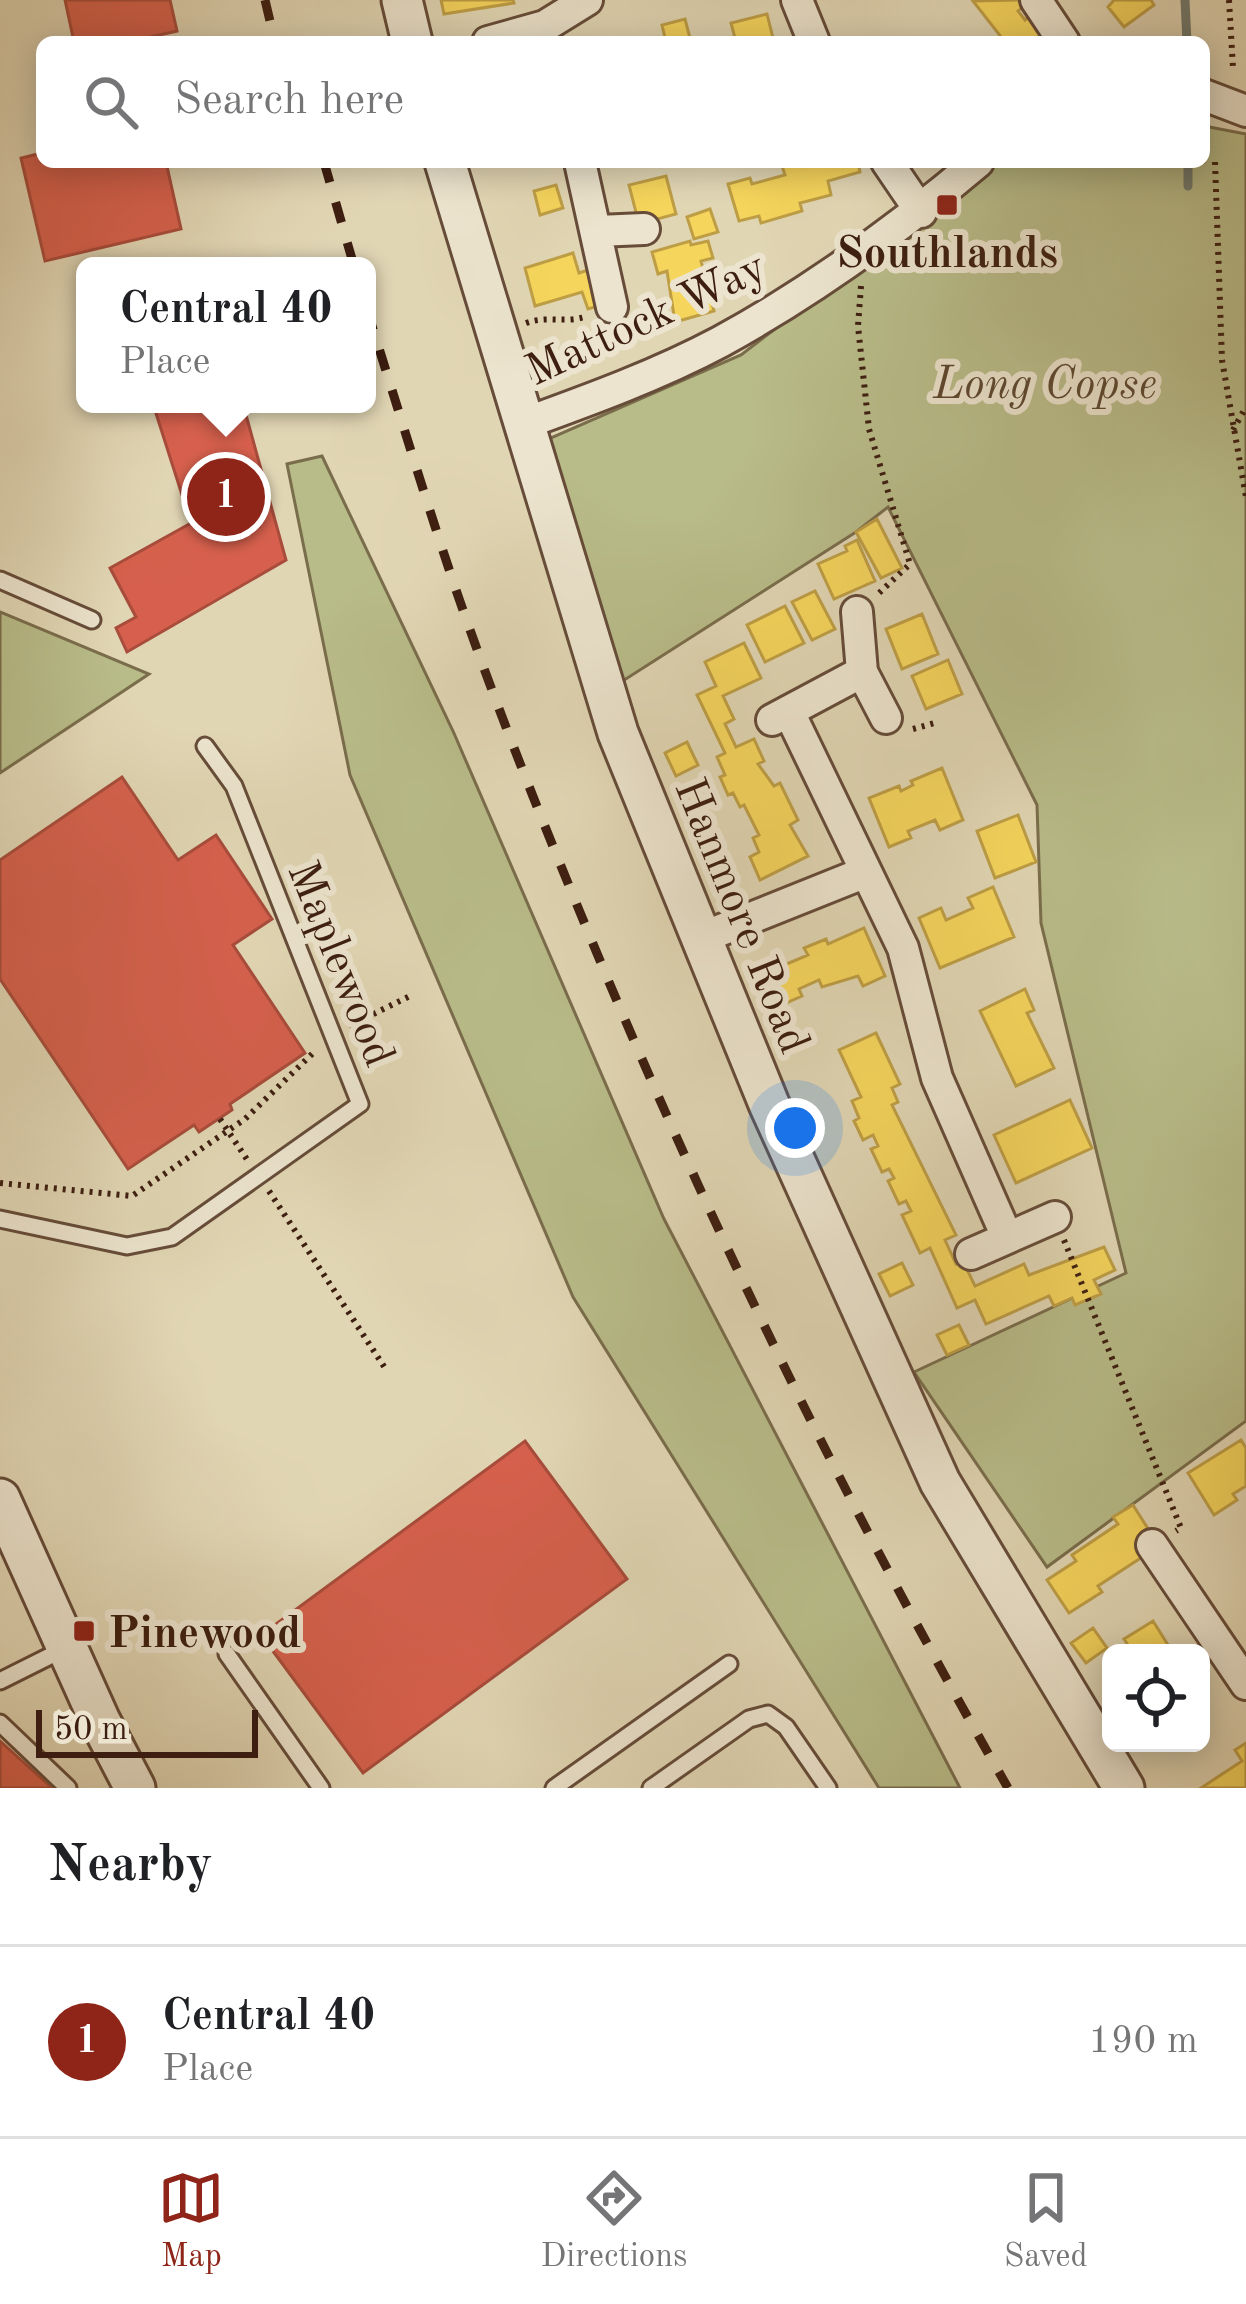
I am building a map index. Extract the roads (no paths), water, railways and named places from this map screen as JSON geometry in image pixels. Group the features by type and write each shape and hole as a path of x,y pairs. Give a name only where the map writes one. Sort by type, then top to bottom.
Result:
{"street":[{"path":"402,0 411,36"},
{"path":"547,34 587,0"},
{"path":"797,0 812,36"},
{"path":"1036,0 1060,36"},
{"path":"1210,96 1246,111"},
{"name":"Hanmore Road","path":"447,168 618,733 769,1104 940,1482 1124,1788"},
{"path":"582,168 612,307"},
{"path":"891,168 921,212"},
{"name":"Mattock Way","path":"523,424 716,344 863,253 921,212 971,168"},
{"path":"598,231 644,229"},
{"path":"857,612 862,672 886,718"},
{"path":"862,672 780,716 903,948 937,1078 1006,1237"},
{"path":"701,938 866,872"},
{"path":"971,1254 1055,1217"},
{"path":"0,1499 135,1788"},
{"path":"1152,1545 1246,1684"}],"lane":[{"path":"0,580 92,620"},
{"name":"Maplewood","path":"0,1219 127,1246 172,1237 360,1103 234,786 205,746"},
{"path":"0,1682 67,1648"},
{"path":"227,1654 321,1788"},
{"path":"560,1786 729,1664"},
{"path":"651,1788 749,1719 768,1714 786,1726 828,1788"},
{"path":"0,1723 68,1788"}],"waterway":[{"path":"1185,0 1187,36"},
{"path":"1188,168 1188,186"}],"railway":[{"path":"265,0 274,36"},
{"path":"326,168 351,257"},
{"path":"376,338 490,685 651,1080 745,1286 846,1489 1008,1788"}],"place":[{"name":"Southlands","path":"947,205"},
{"name":"Central 40","path":"226,497"},
{"name":"Pinewood","path":"84,1631"}],"park label":[{"name":"Long Copse","path":"1045,382"}]}
